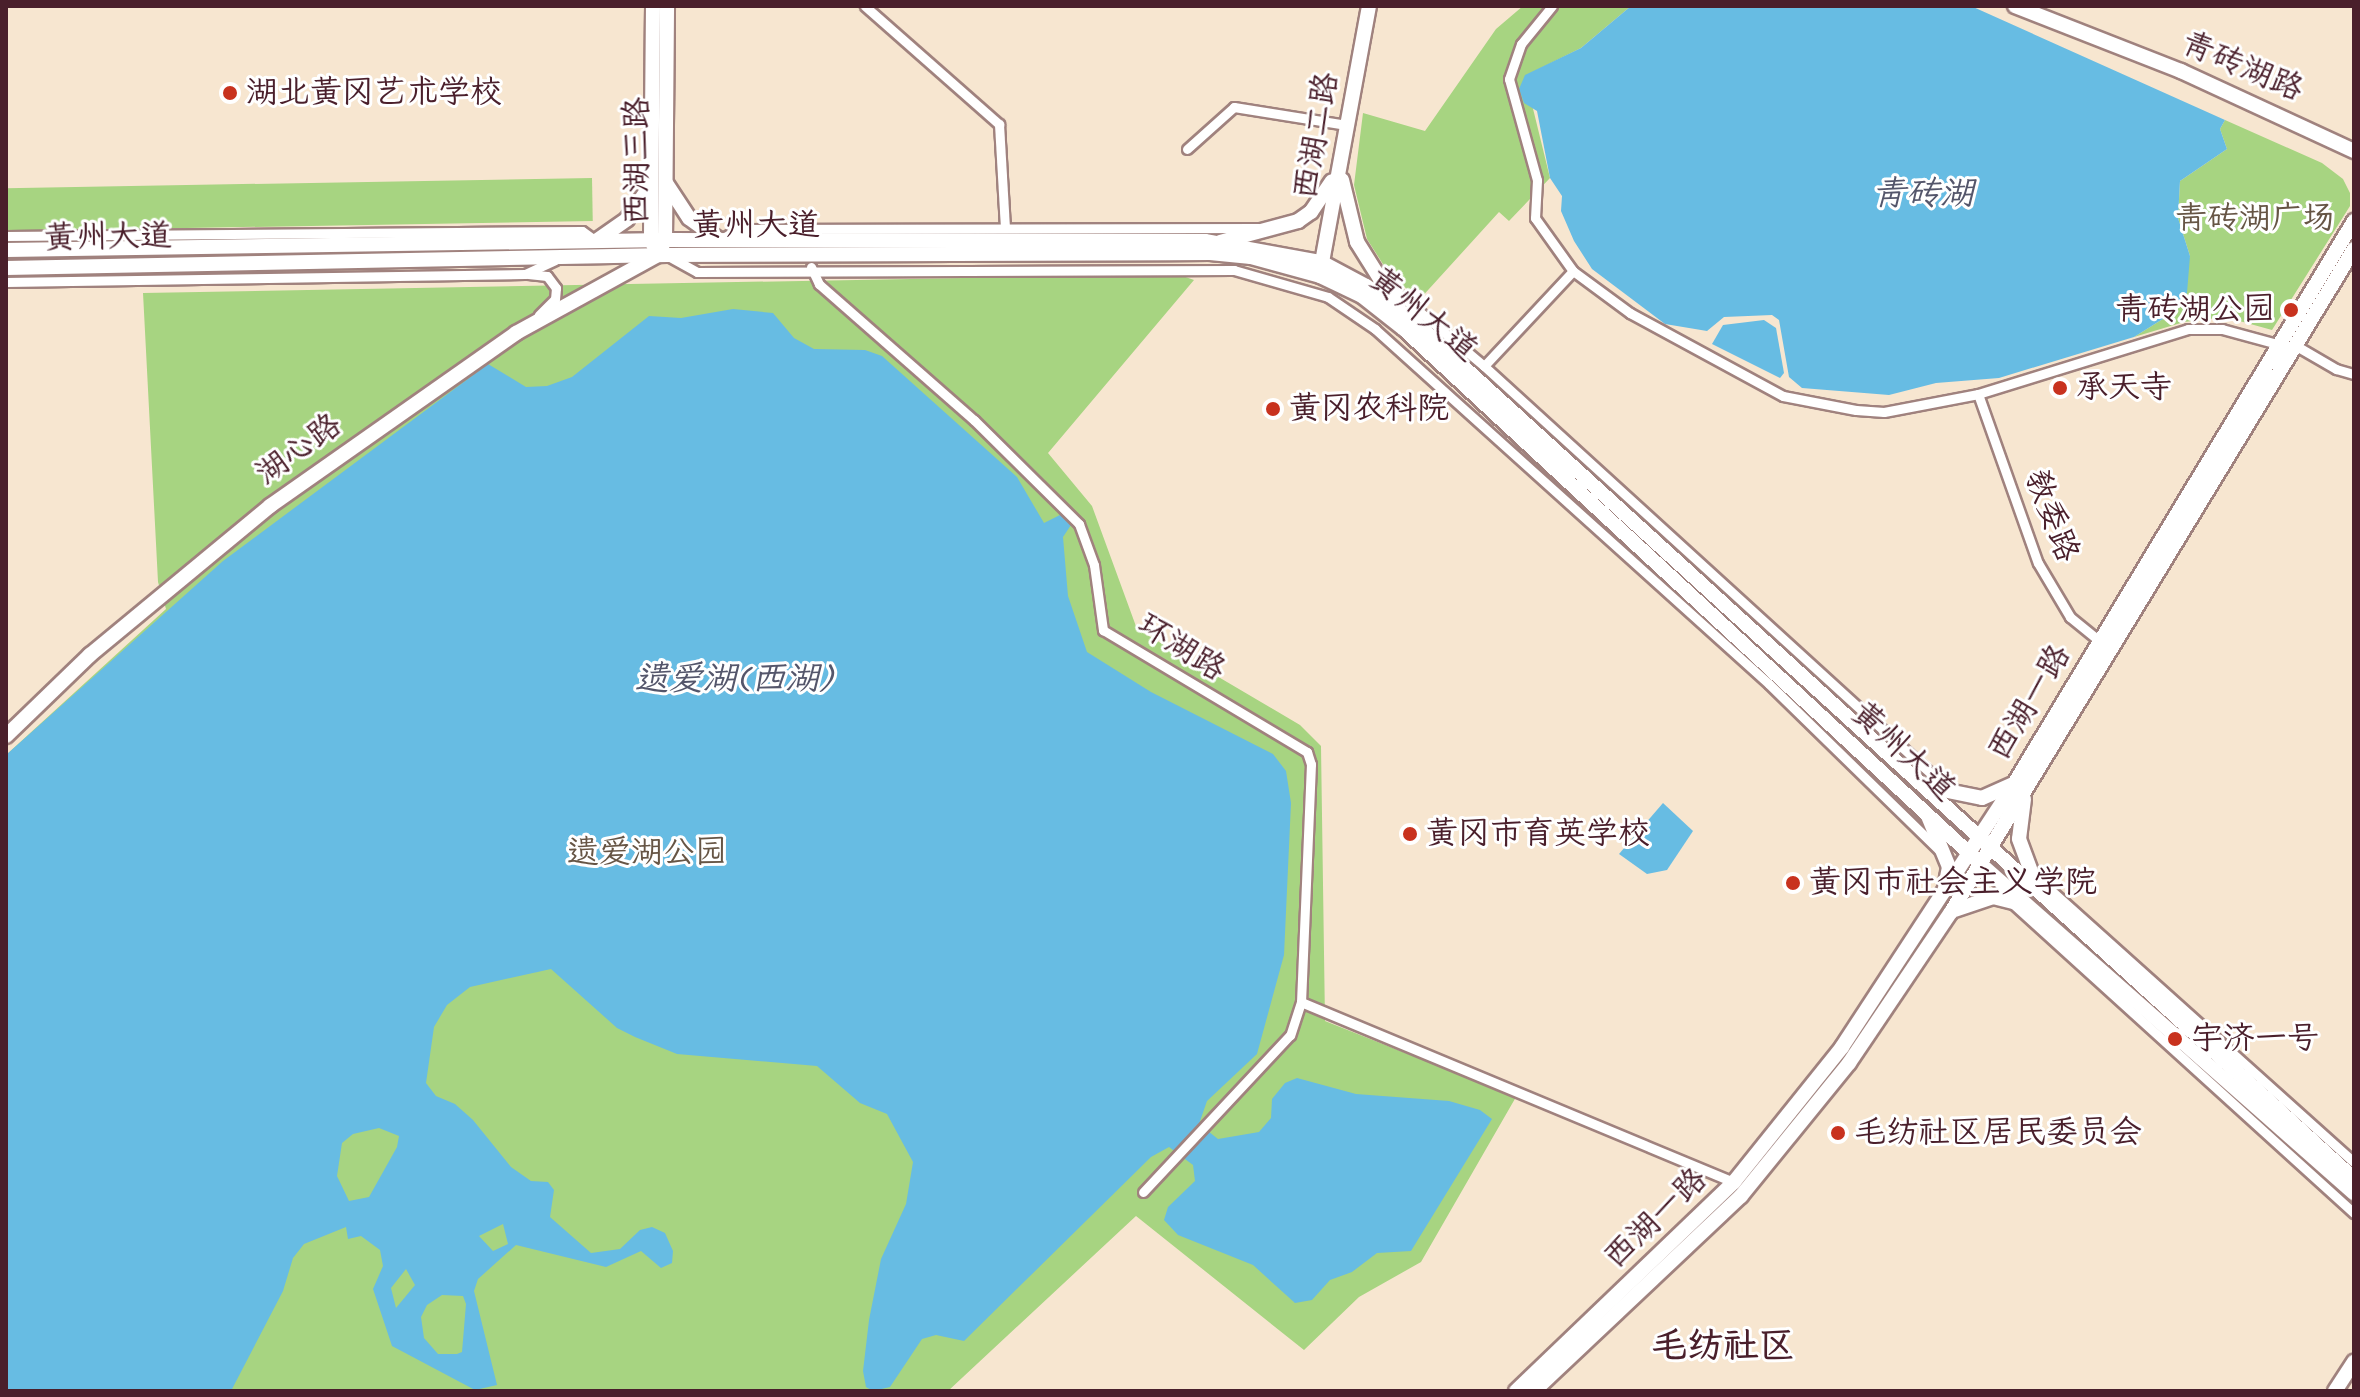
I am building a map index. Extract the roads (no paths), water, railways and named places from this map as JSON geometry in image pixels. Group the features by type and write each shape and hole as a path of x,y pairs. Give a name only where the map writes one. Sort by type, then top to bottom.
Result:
{"main road":[{"name":"西湖三路","path":"653,6 660,248"},
{"name":"西湖三路","path":"659,182 667,6"},
{"name":"西湖二路","path":"1320,269 1369,6"},
{"name":"青砖湖路","path":"2015,6 2181,71 2351,147"},
{"path":"2351,147 2354,162"},
{"path":"1220,242 1273,228 1311,212 1339,166"},
{"path":"1339,166 1348,220 1399,309"},
{"path":"596,241 627,219 659,182 689,218 719,240"},
{"name":"西湖一路","path":"1534,1391 1702,1235 1774,1159 1849,1063 1976,859 2287,343 2354,221"},
{"name":"黄州大道","path":"6,268 560,258 719,240 807,247 1210,253 1320,269 1362,296 1405,330 1976,859 2354,1193"},
{"name":"黄州大道","path":"6,250 596,241 660,248 1220,242 1320,269 1399,309 2354,1179"},
{"name":"湖心路","path":"6,736 90,655 270,506 527,326 660,248"},
{"name":"西湖一路","path":"2021,785 2100,641 2287,343 2354,249"},
{"path":"1919,784 1955,795 1982,798 2021,785 2019,839 2028,871 2040,894"},
{"path":"1926,812 1946,857 1946,908 1976,899 2007,898 2030,907"},
{"name":"西湖一路","path":"1516,1391 1734,1182 1811,1089 1946,908"},
{"path":"2335,1391 2354,1362"}],"street":[{"path":"865,6 999,124 1005,228"},
{"path":"1552,6 1521,44 1509,79 1535,170 1535,218 1573,271 1680,343 1783,396 1831,407 1884,412 1978,394 2188,329 2222,329 2287,343 2336,369 2354,374"},
{"path":"1187,149 1234,107 1347,125"},
{"path":"719,240 738,229 1273,228"},
{"path":"6,236 582,231 596,241"},
{"path":"807,247 811,270"},
{"path":"660,248 697,272 1234,270 1328,297 1375,329 1751,668 1946,857"},
{"path":"525,274 560,258"},
{"name":"环湖路","path":"811,270 819,284 974,420 1079,524 1094,565 1103,630 1307,752 1311,764 1301,1002 1279,1051 1143,1192"},
{"path":"1484,366 1573,271"},
{"path":"6,282 547,276 557,292 527,326"},
{"path":"1379,278 1484,366 1955,795"},
{"name":"教委路","path":"1978,394 2038,563 2070,617 2100,641"},
{"path":"2028,871 2354,1162"},
{"path":"2007,898 2354,1213"},
{"path":"1301,1002 1734,1182"}],"water":[{"name":"青砖湖","path":"1631,6 1971,6 2225,120 2220,129 2227,149 2180,181 2178,218 2190,256 2187,293 2166,317 2134,337 1999,378 1936,383 1889,395 1802,388 1789,377 1779,320 1772,315 1724,317 1707,331 1665,324 1592,269 1574,241 1561,211 1562,196 1550,178 1537,111 1524,103 1519,89 1525,75 1581,48"},
{"name":"遗爱湖(西湖)","path":"733,309 773,313 794,338 814,349 865,350 882,356 1017,477 1044,523 1062,514 1073,522 1063,537 1068,596 1087,652 1151,692 1273,754 1286,771 1291,803 1284,955 1257,1054 1207,1101 1199,1124 1218,1139 1259,1132 1271,1118 1272,1099 1285,1083 1297,1078 1356,1094 1449,1101 1480,1110 1492,1119 1411,1251 1377,1253 1352,1272 1330,1280 1312,1300 1295,1303 1253,1265 1178,1235 1164,1220 1168,1207 1195,1181 1193,1165 1169,1147 1151,1157 964,1341 936,1335 922,1339 890,1387 873,1391 866,1387 863,1371 869,1320 881,1259 906,1204 913,1162 887,1114 860,1103 817,1066 677,1054 635,1037 617,1028 551,969 470,987 447,1005 434,1027 426,1083 436,1096 455,1104 473,1120 511,1167 531,1181 548,1182 554,1190 550,1217 591,1253 620,1249 640,1230 652,1227 665,1233 673,1251 672,1263 661,1268 641,1251 606,1267 516,1245 478,1279 474,1291 497,1385 475,1390 392,1346 373,1289 383,1266 380,1250 361,1236 348,1239 346,1227 304,1244 293,1258 283,1291 231,1391 6,1391 6,755 223,561 488,364 526,387 547,386 572,377 649,316 681,318","holes":["379,1128 399,1136 397,1147 369,1197 349,1201 337,1176 342,1143 353,1134","503,1224 508,1244 493,1251 479,1236","406,1269 415,1285 396,1308 391,1288","442,1295 463,1296 466,1304 462,1352 438,1354 424,1338 421,1317 427,1305"]},
{"path":"1764,320 1776,328 1784,373 1780,378 1712,344 1723,325"},
{"path":"1663,803 1693,831 1667,870 1647,874 1619,854"}],"place":[{"name":"湖北黄冈艺术学校","path":"230,93"},
{"name":"青砖湖公园","path":"2291,310"},
{"name":"承天寺","path":"2060,388"},
{"name":"黄冈农科院","path":"1273,409"},
{"name":"黄冈市育英学校","path":"1410,834"},
{"name":"黄冈市社会主义学院","path":"1793,883"},
{"name":"宇济一号","path":"2175,1039"},
{"name":"毛纺社区居民委员会","path":"1838,1133"}],"district":[{"name":"毛纺社区","path":"1723,1348"}],"park label":[{"name":"青砖湖广场","path":"2255,219"},
{"name":"遗爱湖公园","path":"647,853"}]}
